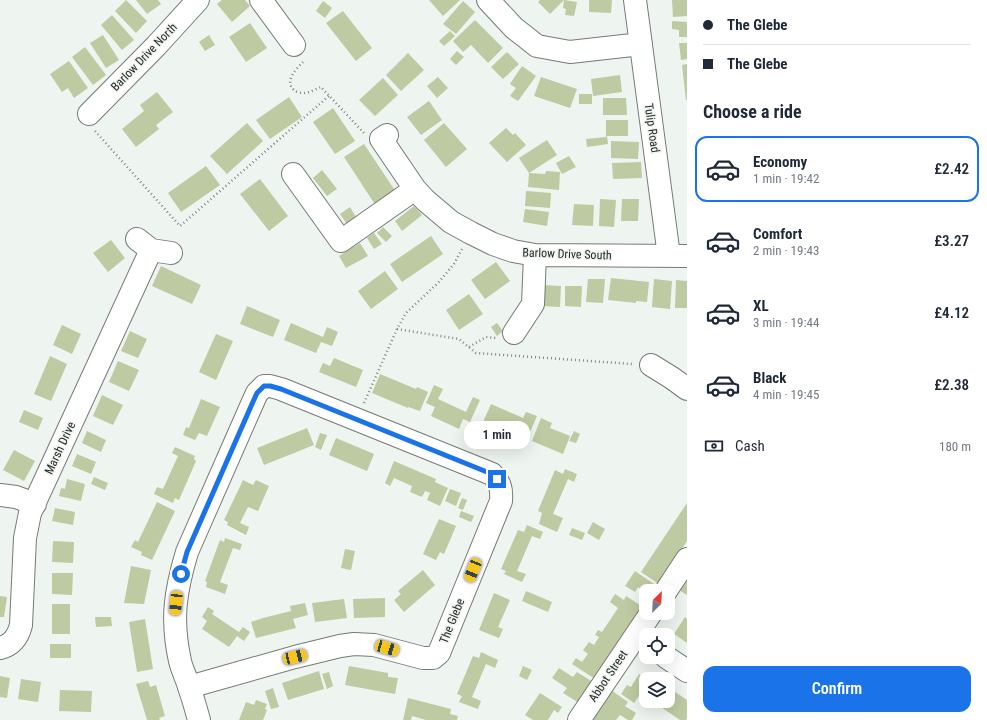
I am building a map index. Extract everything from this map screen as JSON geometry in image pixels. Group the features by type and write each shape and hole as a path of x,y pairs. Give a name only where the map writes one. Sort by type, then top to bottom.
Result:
{"street":[{"name":"Barlow Drive North","path":"89,114 156,46 198,0"},
{"path":"261,0 294,45"},
{"path":"488,0 514,28 537,46 570,52 641,44"},
{"name":"Tulip Road","path":"635,0 641,44 678,256"},
{"name":"Barlow Drive South","path":"384,137 415,189 425,200 451,222 493,244 513,251 536,255 678,256"},
{"path":"293,174 341,241 415,189"},
{"name":"Marsh Drive","path":"0,648 8,645 14,640 21,625 25,538 34,504 153,247"},
{"path":"514,333 533,304 536,255"},
{"path":"651,365 687,389"},
{"name":"The Glebe","path":"189,687 295,657 354,644 374,645 424,658 432,658 439,653 501,501 502,493 497,479 492,474 281,389 264,386 257,393 190,545 177,592 175,614 176,639 180,663 199,720"},
{"path":"0,495 16,497 34,504"},
{"path":"671,584 687,559"},
{"name":"Abbot Street","path":"579,720 639,643"},
{"path":"675,663 687,671"}],"path":[{"path":"294,45 306,59 292,75 290,84 293,89 297,92 303,93 321,87 358,125 373,143 384,137"},
{"path":"89,114 84,118 180,226 330,95"},
{"path":"357,420 406,312 438,283 454,264 472,234"},
{"path":"397,329 459,339 476,353 651,365"},
{"path":"469,347 486,338 510,340 514,333"}],"building":[{"path":"126,0 147,21 136,33 115,11"},
{"path":"136,0 158,0 161,4 147,14"},
{"path":"222,0 245,0 250,6 232,22 217,4"},
{"path":"429,0 460,0 443,16"},
{"path":"540,0 564,0 550,14 538,2"},
{"path":"564,0 577,2 574,16 565,15 566,9 563,8"},
{"path":"589,0 612,0 611,13 589,12"},
{"path":"672,0 687,0 687,16 673,17"},
{"path":"323,1 332,8 325,18 316,11"},
{"path":"463,1 475,12 456,34 443,24"},
{"path":"343,11 372,48 356,61 326,23"},
{"path":"112,15 134,40 122,50 101,25"},
{"path":"475,20 503,48 488,63 471,45 463,52 453,41"},
{"path":"672,21 687,22 687,37 679,37 679,30 672,29"},
{"path":"250,23 267,48 246,62 229,37"},
{"path":"450,31 455,36 444,46 439,41"},
{"path":"103,35 119,60 106,68 90,43"},
{"path":"209,35 215,45 205,51 199,42"},
{"path":"679,43 687,43 687,59 681,60"},
{"path":"85,47 106,75 93,85 72,57"},
{"path":"457,51 464,57 456,65 450,59"},
{"path":"507,52 519,64 503,79 491,67"},
{"path":"408,53 424,70 401,91 386,75"},
{"path":"69,61 88,88 74,98 68,88 62,92 50,74"},
{"path":"687,64 687,100 686,100 682,65"},
{"path":"522,66 536,76 518,101 510,96 516,88 510,84"},
{"path":"620,75 622,92 593,96 591,79"},
{"path":"438,77 448,88 437,98 427,86"},
{"path":"541,77 577,89 570,108 534,96"},
{"path":"383,78 398,95 375,116 359,100"},
{"path":"157,92 173,112 156,125 159,129 136,147 122,129 144,111 140,105"},
{"path":"579,94 592,94 592,104 579,104"},
{"path":"289,97 302,117 270,139 256,120"},
{"path":"603,98 626,98 627,115 603,115"},
{"path":"429,101 442,120 421,135 407,117"},
{"path":"333,108 355,141 335,154 313,122"},
{"path":"606,120 628,120 628,136 607,136 608,144 587,147 586,139 606,137"},
{"path":"247,123 263,141 227,174 210,156"},
{"path":"444,123 467,149 446,167 424,140"},
{"path":"506,128 513,135 515,133 526,145 507,162 489,143"},
{"path":"547,140 557,155 529,173 519,158"},
{"path":"611,141 639,142 638,159 611,158"},
{"path":"364,144 396,192 376,206 344,157"},
{"path":"569,156 576,167 562,174 556,163"},
{"path":"641,162 642,178 613,179 612,163"},
{"path":"206,166 220,185 181,212 168,193"},
{"path":"322,170 337,189 327,196 313,178"},
{"path":"546,171 560,172 559,190 528,187 529,173 545,174"},
{"path":"260,179 288,216 269,231 240,194"},
{"path":"526,191 551,193 550,208 525,206"},
{"path":"600,199 616,200 614,227 599,226"},
{"path":"622,199 639,199 638,221 621,221"},
{"path":"574,204 594,205 593,226 572,225"},
{"path":"414,206 422,215 402,231 395,221"},
{"path":"350,207 356,217 346,223 340,214"},
{"path":"525,209 549,212 547,226 523,222"},
{"path":"383,227 392,236 386,242 377,233"},
{"path":"374,233 382,244 374,249 367,238"},
{"path":"431,236 443,254 402,282 390,264"},
{"path":"111,240 125,258 108,272 93,253"},
{"path":"360,243 368,256 346,268 339,256"},
{"path":"496,262 510,281 485,299 471,280"},
{"path":"161,266 201,285 192,304 152,286"},
{"path":"385,271 398,289 371,309 358,291"},
{"path":"611,278 649,282 647,302 636,301 636,303 608,300"},
{"path":"588,279 605,279 603,303 586,302"},
{"path":"654,279 672,281 670,309 652,307"},
{"path":"676,280 687,281 687,308 675,308"},
{"path":"543,285 561,286 560,307 542,306"},
{"path":"565,286 582,286 581,307 565,306"},
{"path":"469,294 483,314 459,330 446,310"},
{"path":"247,306 280,320 273,337 240,324"},
{"path":"291,323 323,337 327,327 338,332 332,346 321,342 316,353 284,340"},
{"path":"497,323 503,331 497,336 491,327"},
{"path":"62,325 81,334 72,354 53,345"},
{"path":"130,331 147,339 138,358 121,351"},
{"path":"216,334 233,341 216,380 199,372"},
{"path":"50,356 67,364 51,401 34,394"},
{"path":"334,358 363,370 356,387 319,372 323,363 330,366"},
{"path":"118,361 139,370 129,391 109,382"},
{"path":"380,374 416,389 417,387 428,392 420,411 408,408 372,393"},
{"path":"434,385 443,389 438,399 466,412 473,397 480,400 470,422 463,419 459,429 431,416 435,407 426,403"},
{"path":"102,395 123,405 113,425 93,416"},
{"path":"201,399 220,407 207,436 199,433 195,440 183,435 186,427 189,428"},
{"path":"491,404 523,418 526,412 537,416 527,439 483,422"},
{"path":"24,410 43,418 38,430 19,422"},
{"path":"541,418 552,423 550,428 570,436 563,454 532,441"},
{"path":"307,428 314,445 264,465 257,448"},
{"path":"87,431 106,440 101,452 82,443"},
{"path":"574,431 580,434 576,443 569,441"},
{"path":"320,433 327,435 321,450 315,447"},
{"path":"336,438 374,454 367,471 329,455"},
{"path":"175,447 195,456 194,459 196,461 179,500 175,498 173,503 154,494 157,487 163,489 178,456 172,453"},
{"path":"14,450 35,461 24,481 3,470"},
{"path":"77,454 96,462 91,474 72,466"},
{"path":"394,461 436,479 435,482 448,488 440,506 427,500 430,493 425,491 422,497 410,492 412,486 394,478 390,486 385,483"},
{"path":"565,469 577,474 574,482 568,479 553,514 563,518 557,532 539,524 542,513 538,511 555,470 563,474"},
{"path":"94,477 108,483 105,490 91,484"},
{"path":"67,479 85,484 81,501 59,496 61,488 65,489"},
{"path":"243,480 253,485 256,480 269,486 258,511 248,507 240,523 249,527 246,535 227,525 228,522 224,520"},
{"path":"450,489 461,493 456,506 445,501"},
{"path":"462,498 467,500 463,510 458,508"},
{"path":"157,502 175,511 152,560 141,555 142,552 131,547 135,540 138,542"},
{"path":"687,503 687,541 659,584 641,572"},
{"path":"55,508 75,512 73,525 52,521"},
{"path":"461,511 474,516 471,522 459,517"},
{"path":"439,519 456,526 444,554 440,552 436,560 423,554"},
{"path":"593,522 605,529 599,540 587,533"},
{"path":"527,525 543,532 540,539 532,536 517,571 526,574 522,582 504,574 506,571 501,569 518,530 524,532"},
{"path":"572,528 585,533 582,540 569,535"},
{"path":"225,538 242,544 240,550 233,548 220,582 228,585 225,594 206,587 207,582 205,581 220,540 224,542"},
{"path":"53,541 74,542 73,563 52,562"},
{"path":"345,549 355,551 351,570 341,568"},
{"path":"131,566 151,570 144,604 124,603"},
{"path":"423,570 435,585 404,612 394,600 401,594 398,591"},
{"path":"635,571 654,584 639,584 639,588 635,592 625,586"},
{"path":"52,573 73,573 72,595 52,594"},
{"path":"687,578 687,595 679,590"},
{"path":"526,591 552,602 548,612 522,601"},
{"path":"494,593 510,600 498,627 503,629 499,638 479,630"},
{"path":"615,594 624,600 626,596 639,604 639,613 595,679 572,664 576,658 582,662 588,654 583,650 589,642 594,645 599,637 595,635 598,630 602,632 618,608 610,602"},
{"path":"0,596 7,597 4,617 0,617"},
{"path":"385,598 385,617 354,618 353,599"},
{"path":"344,599 347,618 315,622 312,603"},
{"path":"305,603 308,615 293,619 296,628 256,638 251,622 291,611 290,606"},
{"path":"52,604 70,604 70,634 52,634"},
{"path":"208,607 214,611 212,614 239,632 243,627 250,632 244,641 237,636 229,647 202,629 207,621 202,617"},
{"path":"95,617 111,617 112,626 96,627"},
{"path":"685,617 687,619 687,643 675,635"},
{"path":"145,619 153,669 137,672 129,622"},
{"path":"50,644 71,644 71,658 50,658"},
{"path":"481,652 498,660 495,668 486,664 472,697 481,701 478,709 459,702 462,696 457,694 473,656 479,658"},
{"path":"349,666 388,673 388,677 398,678 395,694 345,685"},
{"path":"523,666 532,670 527,680 519,676"},
{"path":"559,668 573,677 577,672 593,682 579,703 563,693 567,688 552,678"},
{"path":"319,671 324,689 288,700 282,683"},
{"path":"329,672 333,686 327,689 322,674"},
{"path":"639,674 639,696 634,703 621,694 627,685 631,687"},
{"path":"0,676 10,678 7,698 0,697"},
{"path":"21,679 41,682 38,702 18,699"},
{"path":"148,681 150,687 156,685 165,716 159,718 160,720 147,720 136,684"},
{"path":"273,688 279,707 271,709 265,691"},
{"path":"60,690 92,691 91,712 59,711"},
{"path":"611,690 628,702 625,706 636,713 632,720 628,720 620,715 616,720 592,720"},
{"path":"675,692 687,700 687,718 686,720 680,720 662,708 675,708"},
{"path":"540,693 562,707 558,713 554,710 548,720 533,720 525,715"},
{"path":"408,698 451,709 450,714 458,716 457,720 426,720 412,716 411,720 403,720"},
{"path":"256,700 267,704 265,709 267,710 263,720 239,720 246,702 254,705"}],"route":[{"path":"181,574 187,552 252,404 257,393 264,386 281,389 492,474 497,479"}]}
